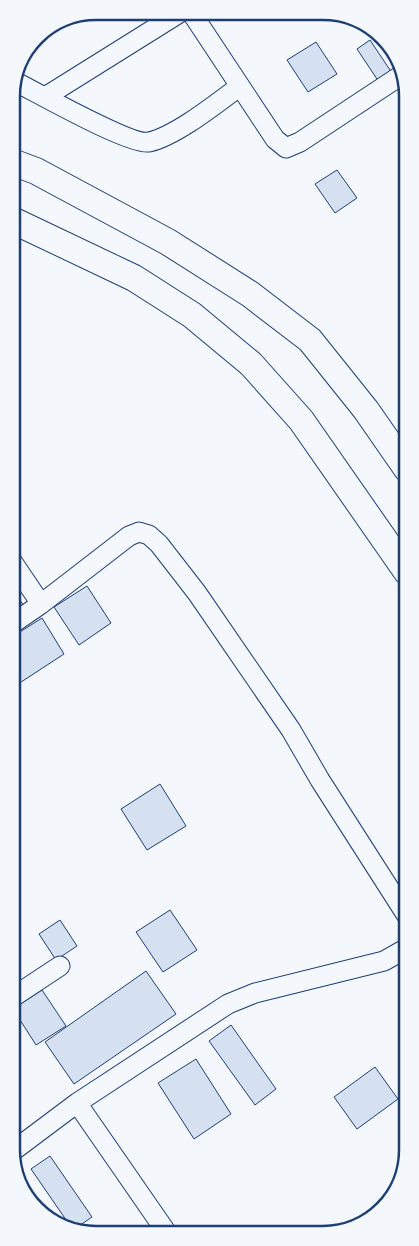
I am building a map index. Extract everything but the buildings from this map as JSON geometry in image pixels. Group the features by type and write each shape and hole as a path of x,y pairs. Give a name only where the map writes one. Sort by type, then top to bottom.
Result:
{"street":[{"path":"45,96 168,20"},
{"path":"196,20 275,139 286,148 300,142 397,78"},
{"path":"21,85 125,138 147,143 166,137 240,86"},
{"path":"20,165 168,242 250,294 310,340 366,410 399,457"},
{"path":"20,224 134,278 192,315 251,364 301,420 399,561"},
{"path":"20,618 129,536 139,532 149,535 159,544 197,593 291,730 320,780 399,903"},
{"path":"20,573 41,604"},
{"path":"20,1146 77,1103 228,1004 255,992 384,961 399,953"},
{"path":"20,992 60,966"},
{"path":"77,1103 163,1226"}]}
